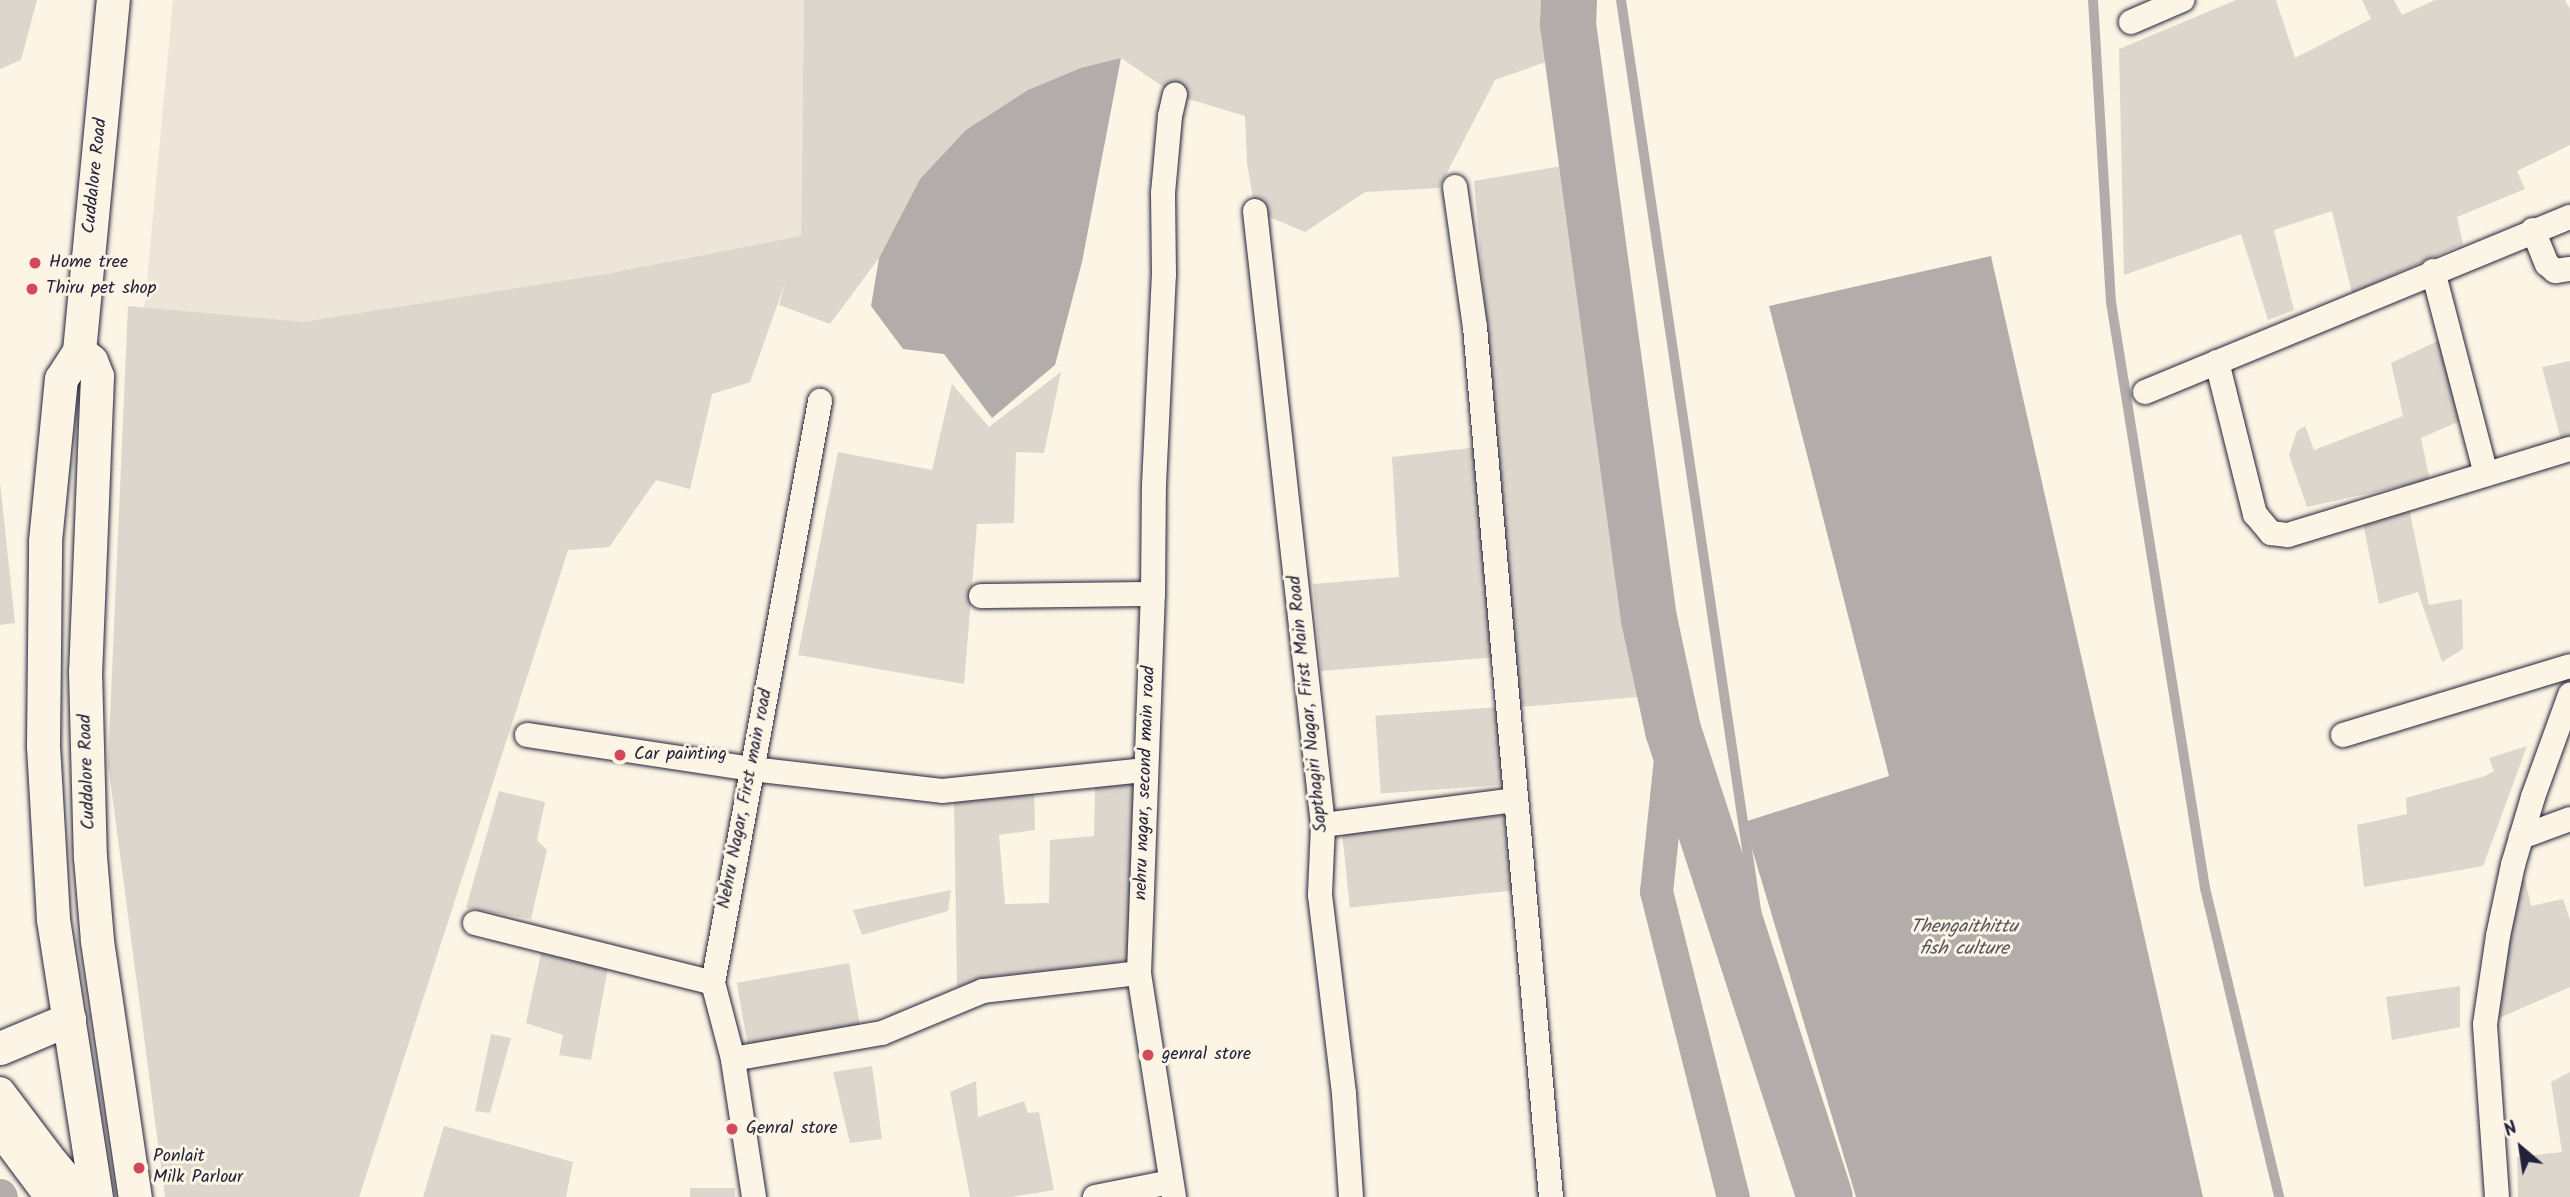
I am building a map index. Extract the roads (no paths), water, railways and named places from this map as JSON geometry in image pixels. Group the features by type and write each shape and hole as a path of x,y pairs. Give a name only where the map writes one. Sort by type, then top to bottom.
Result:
{"main road":[{"name":"Cuddalore Road","path":"96,1197 53,919 43,746 45,541 61,379 79,351 113,0"},
{"name":"Cuddalore Road","path":"79,351 91,362 97,376 85,671 90,857 97,941 135,1197"},
{"path":"0,1048 69,1019"}],"street":[{"path":"2131,22 2182,0"},
{"name":"nehru nagar, second main road","path":"1172,1190 1139,973 1164,275 1163,192 1170,116 1175,95"},
{"path":"1455,187 1475,327 1551,1197"},
{"name":"Sapthagiri Nagar, First Main Road","path":"1255,211 1323,825 1320,895 1344,1094 1351,1197"},
{"path":"2145,392 2433,271 2570,217"},
{"path":"2533,230 2547,264 2555,271 2570,269"},
{"path":"2433,271 2486,474"},
{"path":"2217,362 2255,514 2271,533 2288,535 2570,449"},
{"name":"Nehru Nagar, First main road","path":"754,1197 733,1059 713,983 820,401"},
{"path":"981,596 1153,594"},
{"path":"2343,734 2570,666"},
{"path":"2497,1197 2485,1024 2498,936 2521,837 2565,726 2570,695"},
{"path":"527,734 752,769 942,791 1146,770"},
{"path":"1323,825 1515,800"},
{"path":"2521,837 2570,819"},
{"path":"475,923 713,983"},
{"path":"733,1059 882,1033 983,991 1139,973"},
{"path":"0,1092 53,1163 83,1197"},
{"path":"0,1130 50,1197"},
{"path":"1095,1197 1172,1190"}],"water":[{"path":"1121,58 1082,262 1055,365 992,418 944,354 903,349 871,306 879,258 920,179 966,130 1028,90 1081,68"},
{"name":"Thengaithittu fish culture","path":"1991,256 2203,1197 1856,1197 1744,822 1889,776 1769,306"}],"waterway":[{"path":"1569,0 1568,24 1649,619 1673,730 1825,1197"},
{"path":"1621,0 1761,944 1845,1197"},
{"path":"2093,0 2111,302 2205,888 2279,1197"},
{"path":"1673,730 1656,891 1733,1197"}],"place":[{"name":"Home tree","path":"35,263"},
{"name":"Thiru pet shop","path":"32,289"},
{"name":"Car painting","path":"620,755"},
{"name":"genral store","path":"1148,1055"},
{"name":"Genral store","path":"732,1129"},
{"name":"Ponlait Milk Parlour","path":"139,1168"}]}
